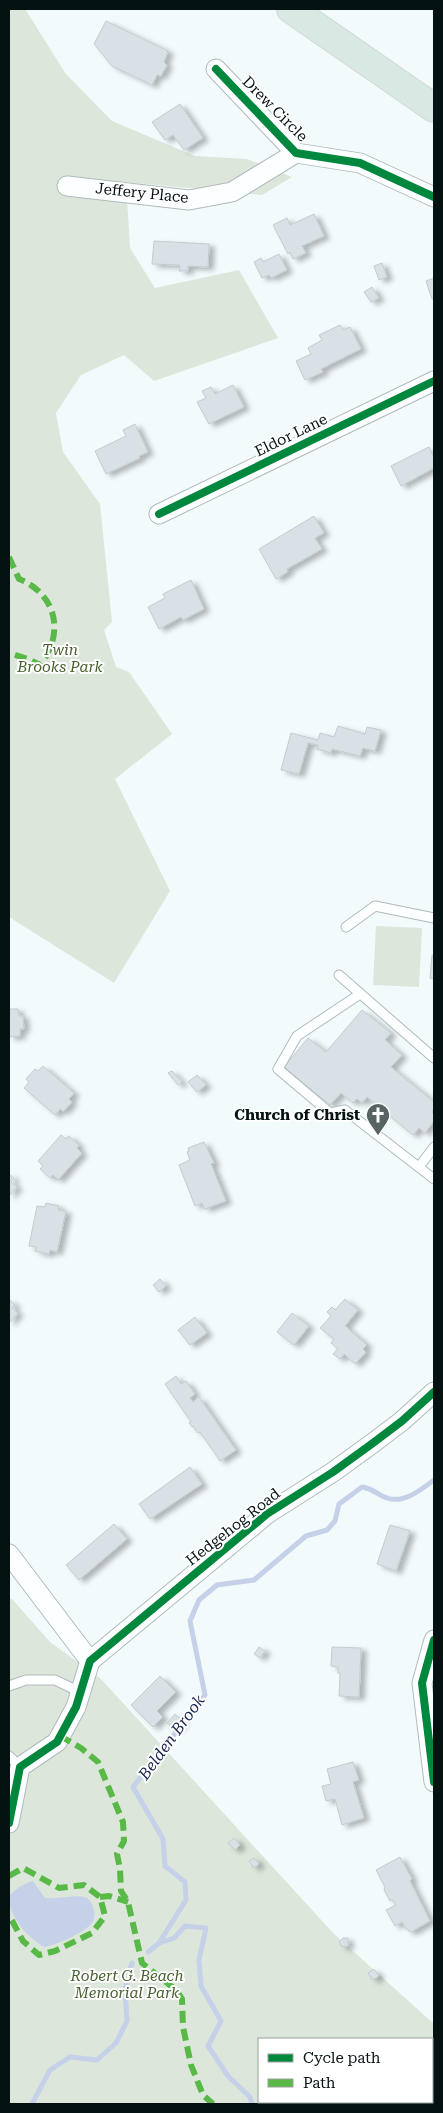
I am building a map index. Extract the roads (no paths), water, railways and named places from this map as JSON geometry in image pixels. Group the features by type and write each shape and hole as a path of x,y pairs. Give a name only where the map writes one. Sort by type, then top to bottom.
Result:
{"highway":[{"path":"291,9 434,108"}],"street":[{"name":"Drew Circle","path":"216,68 296,153 360,163 434,197"},
{"name":"Jeffery Place","path":"67,186 189,200 232,192 296,153"},
{"name":"Eldor Lane","path":"159,514 434,381"},
{"name":"Hedgehog Road","path":"90,1661 267,1514 333,1472 373,1443 402,1421 434,1392"},
{"path":"9,1554 90,1661 78,1699 57,1742 14,1761 9,1822"},
{"path":"434,1640 422,1683 434,1782"}],"lane":[{"path":"346,927 375,906 434,918"},
{"path":"340,975 434,1058"},
{"path":"360,994 297,1036 278,1069 330,1113 346,1110 434,1179"},
{"path":"418,1167 434,1147"},
{"path":"9,1686 26,1680 55,1680 78,1699"}],"water":[{"path":"33,1881 45,1898 79,1896 87,1898 92,1904 94,1911 92,1923 70,1938 44,1947 25,1931 15,1919 10,1904 9,1896 14,1891"}],"waterway":[{"name":"Belden Brook","path":"252,2104 250,2097 228,2076 208,2046 221,2021 201,1986 199,1960 206,1928 185,1926 174,1938 159,1943 186,1900 185,1882 165,1866 163,1839 133,1787 205,1695 190,1621 199,1600 217,1585 254,1580 306,1536 327,1530 335,1521 339,1504 362,1487 387,1498 400,1499 412,1495 434,1480"},
{"path":"148,1952 159,1943"},
{"path":"32,2104 50,2070 70,2057 97,2060 116,2043 127,2021 125,1989 132,1963"}],"place":[{"name":"Church of Christ","path":"378,1136"}],"park label":[{"name":"Twin Brooks Park","path":"60,658"},
{"name":"Robert G. Beach Memorial Park","path":"127,1984"}]}
